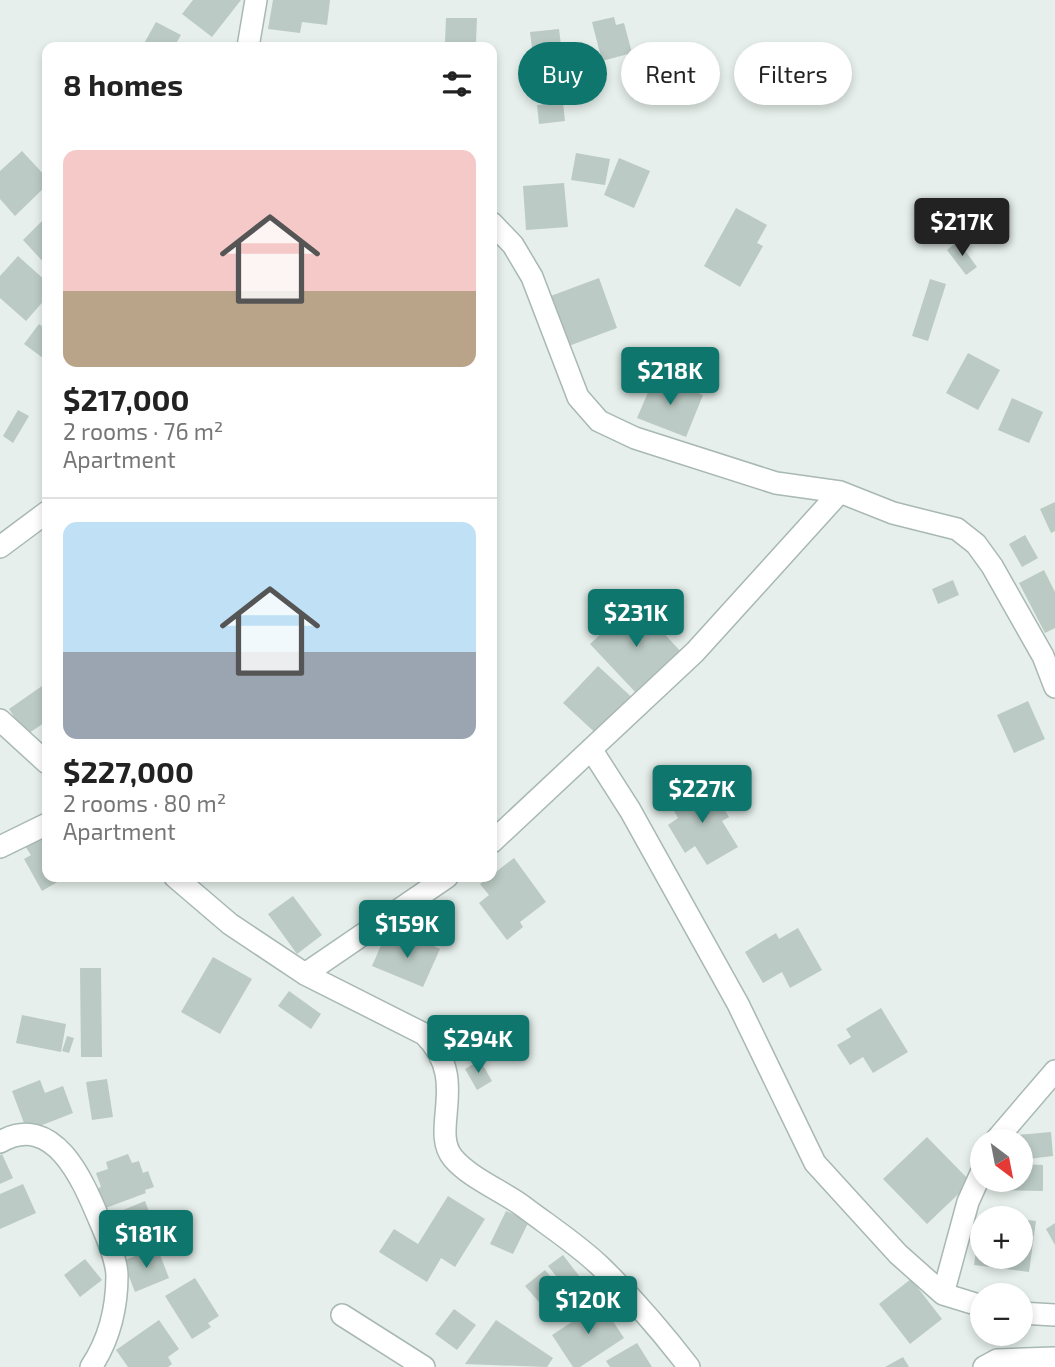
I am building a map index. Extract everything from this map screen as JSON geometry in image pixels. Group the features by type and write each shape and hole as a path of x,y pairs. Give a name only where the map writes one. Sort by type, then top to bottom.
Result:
{"street":[{"path":"249,42 256,0"},
{"path":"497,228 513,245 532,277 578,397 599,421 635,438 776,483 840,492 893,513 957,529 976,544 1043,656 1055,687"},
{"path":"497,837 695,652 840,492"},
{"path":"0,547 42,516"},
{"path":"0,720 42,759"},
{"path":"591,749 630,810 738,1004 815,1163 898,1254 943,1294 970,1302"},
{"path":"0,847 42,826"},
{"path":"181,882 230,924 305,974 424,1034 438,1048 448,1072 447,1144 452,1157 462,1167 509,1195 599,1265 662,1332 689,1367"},
{"path":"305,974 440,882"},
{"path":"1005,1129 1055,1071"},
{"path":"0,1142 26,1134 46,1139 63,1151 85,1185 105,1233 117,1272 115,1310 101,1352 91,1367"},
{"path":"943,1294 973,1192"},
{"path":"1033,1314 1055,1315"},
{"path":"342,1315 424,1367"},
{"path":"984,1367 997,1360 1055,1358"}],"building":[{"path":"193,0 241,0 212,37 182,14"},
{"path":"273,0 330,0 327,25 302,22 300,33 268,29"},
{"path":"614,17 616,25 624,23 629,42 621,42 621,56 607,60 607,42 597,42 592,22"},
{"path":"446,18 477,18 476,42 445,42"},
{"path":"156,22 181,35 177,42 145,42"},
{"path":"559,29 561,42 531,42 530,32"},
{"path":"537,105 563,105 565,121 539,124"},
{"path":"22,151 42,173 42,190 15,216 0,199 0,171"},
{"path":"576,153 610,159 605,185 571,180"},
{"path":"619,158 650,171 634,208 604,195"},
{"path":"564,183 568,227 526,230 523,186"},
{"path":"736,208 767,225 757,243 763,246 740,287 704,266"},
{"path":"42,221 42,261 23,240"},
{"path":"958,241 977,267 966,275 947,250"},
{"path":"18,256 42,278 42,303 26,321 0,298 0,276"},
{"path":"599,278 617,328 566,347 548,297"},
{"path":"930,279 946,284 928,341 912,336"},
{"path":"39,324 42,326 42,357 24,344"},
{"path":"968,353 1000,370 978,410 946,393"},
{"path":"655,376 703,395 686,437 637,418"},
{"path":"1012,398 1043,412 1029,443 998,430"},
{"path":"18,410 29,416 13,443 3,436"},
{"path":"1055,502 1055,531 1051,533 1040,509"},
{"path":"1025,535 1038,558 1022,567 1009,544"},
{"path":"1044,570 1055,592 1055,628 1045,633 1019,583"},
{"path":"953,580 959,595 938,604 932,589"},
{"path":"635,602 683,654 638,695 590,644"},
{"path":"598,666 637,702 602,739 563,703"},
{"path":"42,686 42,724 26,735 9,709"},
{"path":"1028,701 1045,739 1014,753 997,715"},
{"path":"701,785 708,797 714,793 729,817 722,821 738,847 707,865 695,846 685,853 668,825 678,818 670,804"},
{"path":"42,836 42,882 57,882 42,891 24,859 31,855 25,846"},
{"path":"514,858 546,902 520,922 523,927 507,940 479,903 489,895 480,884 497,882 497,871"},
{"path":"293,896 322,935 297,954 268,914"},
{"path":"798,928 822,970 790,988 782,972 763,983 745,952 776,933 779,939"},
{"path":"385,936 411,948 416,938 440,949 423,987 372,966"},
{"path":"213,957 252,979 220,1034 181,1012"},
{"path":"80,968 101,968 102,1057 81,1057"},
{"path":"289,991 321,1014 311,1029 278,1006"},
{"path":"881,1008 908,1052 873,1073 863,1057 850,1065 837,1045 851,1037 846,1029"},
{"path":"22,1015 66,1024 61,1052 16,1043"},
{"path":"67,1036 74,1038 69,1053 62,1051"},
{"path":"480,1060 492,1081 477,1090 465,1069"},
{"path":"107,1079 113,1117 92,1120 86,1082"},
{"path":"40,1080 45,1093 63,1086 73,1113 27,1131 12,1091"},
{"path":"1051,1132 1053,1156 1033,1158 1033,1134"},
{"path":"927,1137 970,1183 927,1224 883,1179"},
{"path":"2,1154 13,1178 0,1184 0,1155"},
{"path":"128,1154 132,1163 139,1161 143,1173 148,1171 154,1187 145,1190 146,1193 103,1209 96,1189 101,1187 96,1173 108,1169 106,1162"},
{"path":"1033,1165 1043,1165 1043,1191 1033,1191"},
{"path":"23,1184 36,1213 0,1229 0,1194"},
{"path":"448,1196 485,1219 455,1267 441,1258 427,1282 379,1252 394,1229 418,1244"},
{"path":"145,1201 157,1233 122,1248 113,1227 120,1224 116,1213"},
{"path":"506,1211 529,1221 513,1254 490,1244"},
{"path":"1033,1221 1036,1221 1033,1243"},
{"path":"1055,1223 1055,1245 1046,1229"},
{"path":"157,1247 169,1278 135,1292 123,1261"},
{"path":"563,1255 583,1281 569,1292 548,1266"},
{"path":"85,1259 102,1280 80,1297 64,1275"},
{"path":"1005,1269 1029,1269 1029,1272"},
{"path":"545,1270 565,1293 545,1309 525,1286"},
{"path":"195,1278 219,1316 208,1323 211,1327 192,1339 165,1296"},
{"path":"911,1279 942,1319 910,1344 879,1304"},
{"path":"601,1303 624,1338 580,1367 573,1367 552,1335"},
{"path":"454,1309 476,1325 457,1350 435,1334"},
{"path":"159,1320 179,1349 168,1357 172,1364 168,1367 128,1367 116,1350"},
{"path":"496,1320 553,1358 547,1367 465,1364"},
{"path":"637,1343 652,1367 610,1367 606,1361"},
{"path":"903,1357 909,1367 885,1367"}]}
